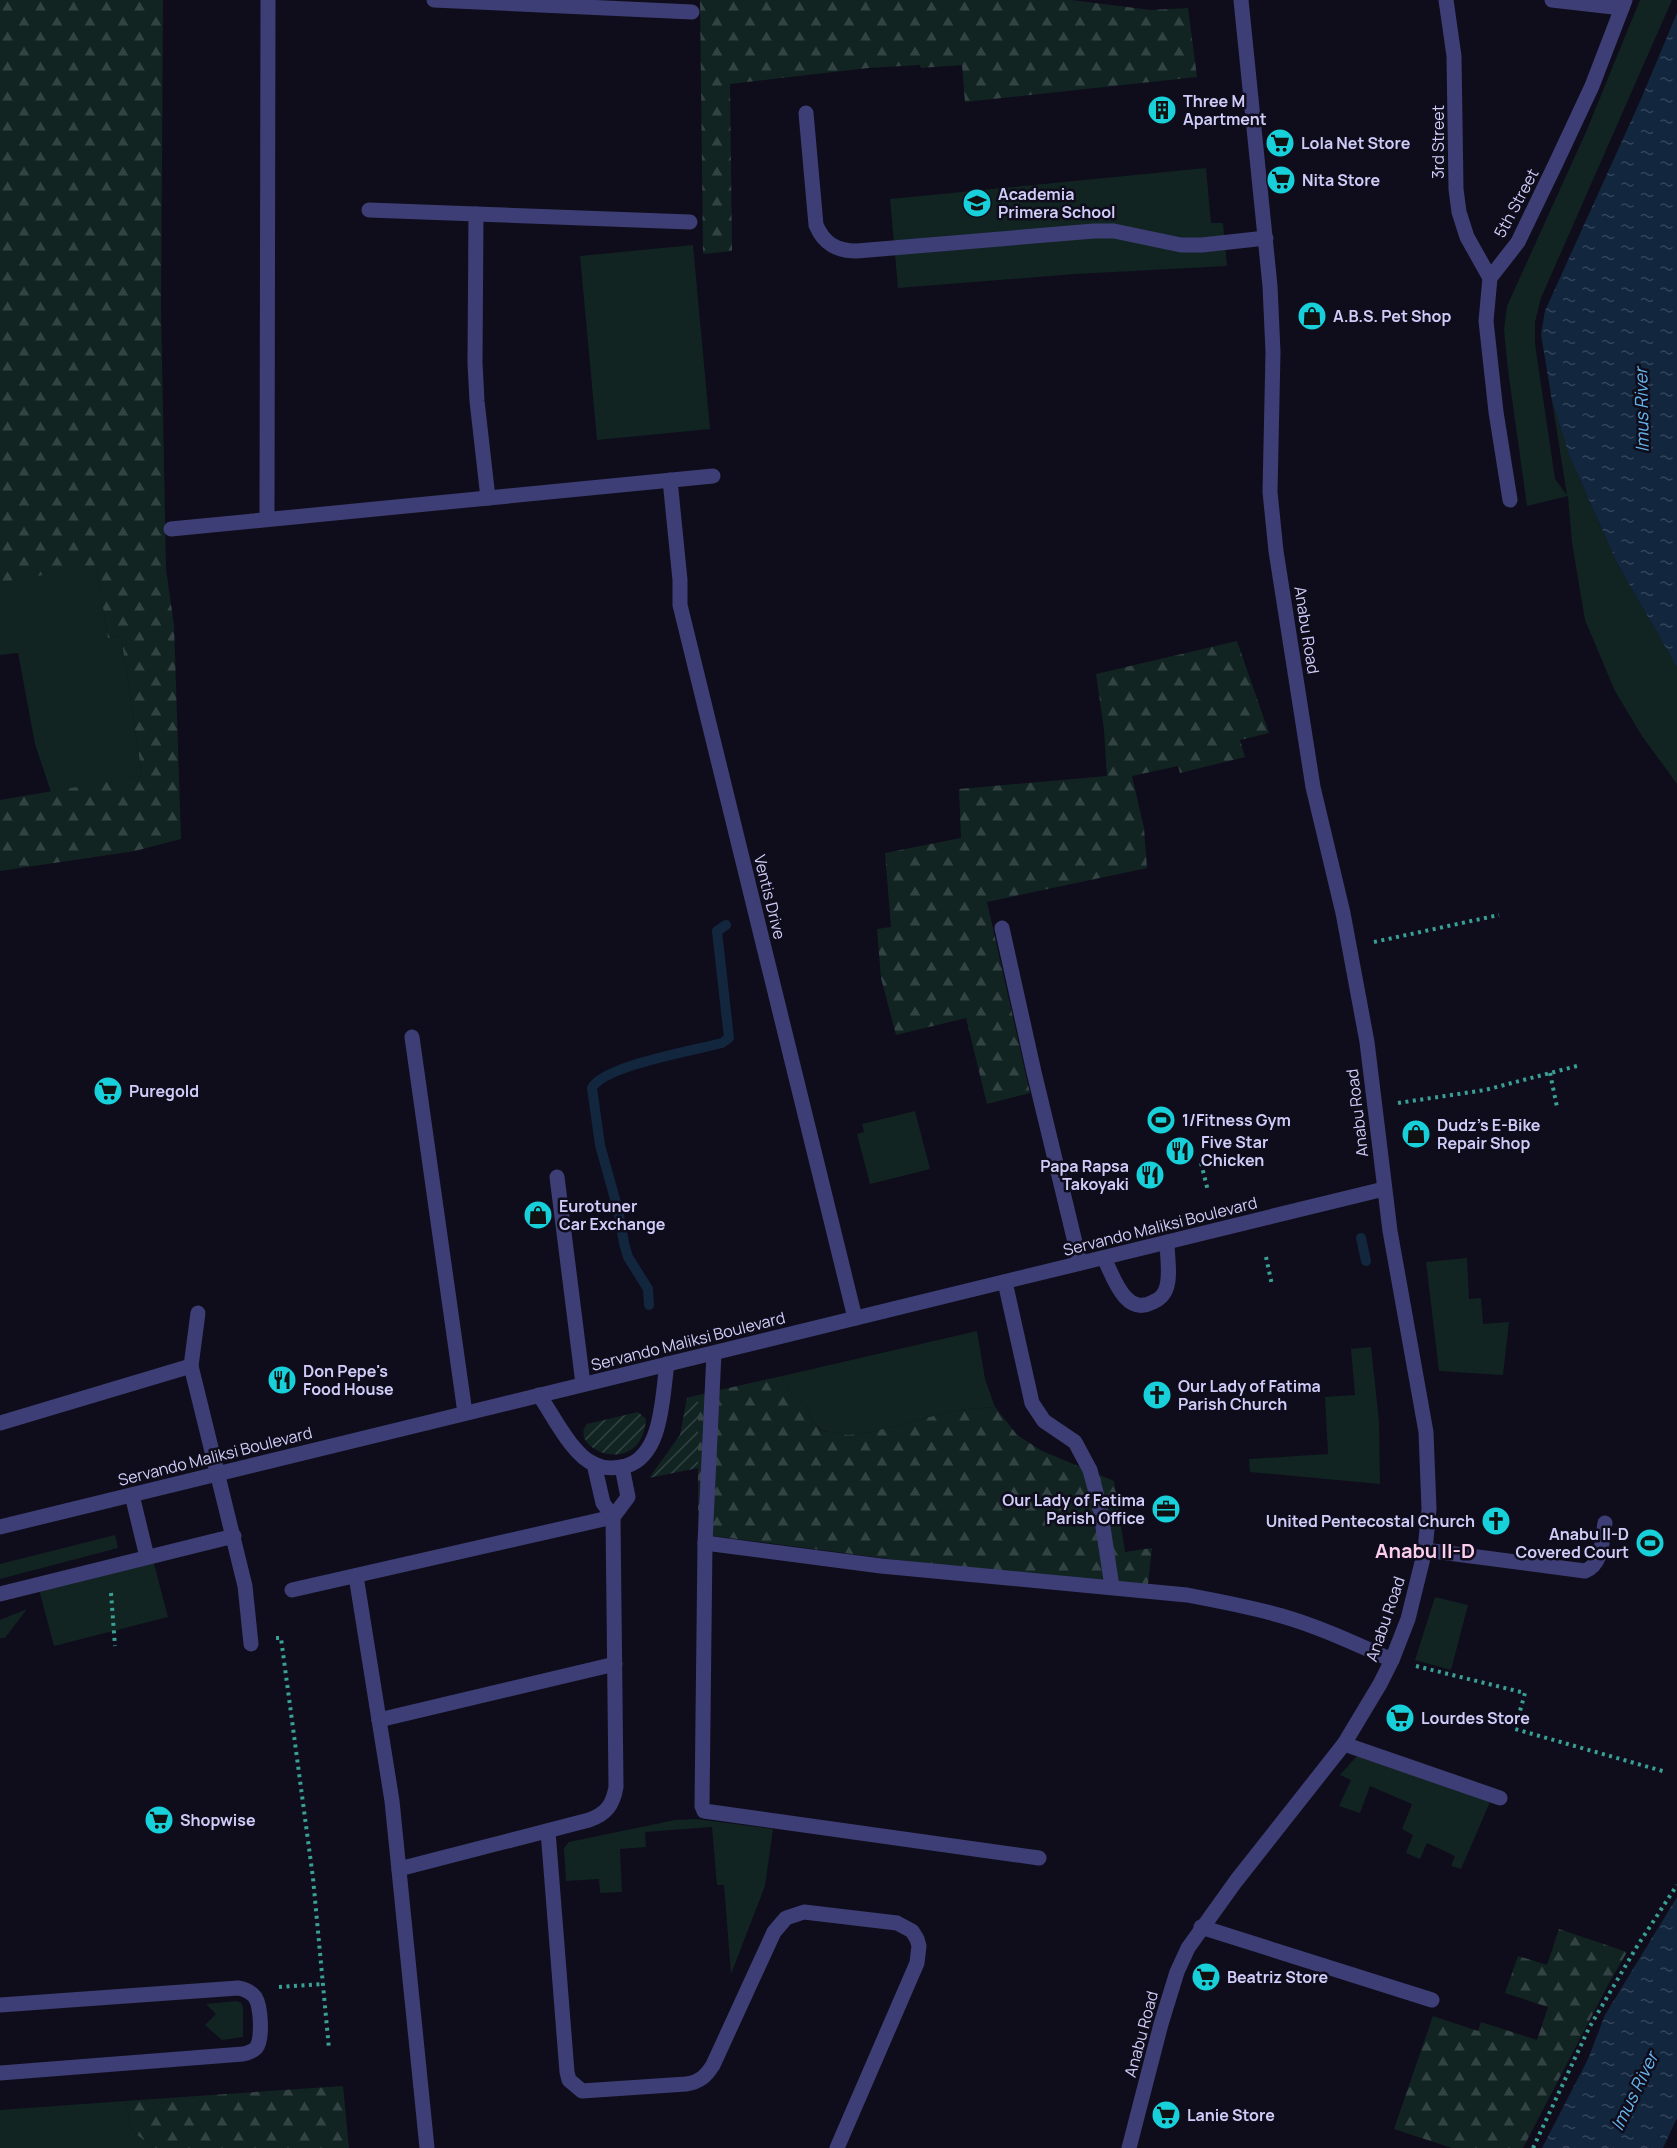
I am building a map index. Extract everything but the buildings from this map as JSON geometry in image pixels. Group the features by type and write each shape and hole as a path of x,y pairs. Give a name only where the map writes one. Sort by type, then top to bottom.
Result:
{"street":[{"path":"267,519 268,0"},
{"path":"434,0 692,12"},
{"name":"Anabu Road","path":"1129,2148 1177,1972 1188,1948 1201,1927 1344,1744 1392,1660 1408,1619 1425,1550 1429,1509 1426,1432 1384,1189 1367,1042 1349,947 1312,787 1276,551 1270,492 1273,352 1266,238 1240,0"},
{"name":"3rd Street","path":"1446,0 1454,56 1456,189 1459,212 1467,237 1490,278"},
{"path":"1552,0 1623,4"},
{"name":"5th Street","path":"1490,278 1518,242 1592,86 1623,4"},
{"path":"806,114 816,225 820,235 837,249 857,251 1094,231 1114,231 1181,245 1266,238"},
{"path":"369,210 690,222"},
{"path":"476,214 475,363 488,498"},
{"path":"1490,278 1486,321 1496,412 1510,500"},
{"path":"171,529 713,476"},
{"name":"Ventis Drive","path":"670,480 680,580 680,605 855,1318"},
{"path":"1002,928 1080,1263"},
{"path":"412,1037 465,1413"},
{"path":"557,1177 583,1384"},
{"name":"Servando Maliksi Boulevard","path":"0,1527 1384,1189"},
{"path":"1104,1258 1120,1292 1127,1300 1137,1305 1148,1305 1158,1300 1166,1291 1167,1242"},
{"path":"1005,1282 1032,1404 1044,1421 1075,1442 1090,1470 1100,1507 1112,1587"},
{"path":"198,1312 191,1366 245,1586 251,1642"},
{"path":"714,1353 705,1543 702,1806 704,1811 1039,1858"},
{"path":"540,1395 578,1452 588,1462 615,1469 629,1465 643,1456 652,1444 658,1428 667,1364"},
{"path":"0,1423 191,1366"},
{"path":"594,1464 603,1503 614,1517"},
{"path":"399,1869 600,1816 615,1798 614,1517 628,1497 622,1467"},
{"path":"132,1495 147,1557"},
{"path":"292,1590 614,1517"},
{"path":"1425,1550 1585,1571 1596,1563 1605,1523"},
{"path":"0,1594 234,1536"},
{"path":"705,1543 881,1566 1187,1595 1282,1616 1346,1639 1392,1660"},
{"path":"356,1576 392,1801 427,2148"},
{"path":"379,1720 615,1664"},
{"path":"1344,1744 1500,1798"},
{"path":"548,1831 567,2072 569,2080 582,2091 686,2084 695,2083 703,2078 713,2065 774,1932 786,1918 804,1912 897,1923 912,1931 919,1946 917,1962 837,2148"},
{"path":"1201,1927 1432,2000"},
{"path":"0,2005 226,1989 246,1990 256,1998 261,2034 260,2041 250,2052 0,2073"}],"path":[{"path":"1349,947 1499,915"},
{"path":"1374,1106 1485,1090 1576,1065"},
{"path":"1550,1073 1557,1107"},
{"path":"1201,1163 1208,1191"},
{"path":"1266,1257 1272,1285"},
{"path":"109,1567 115,1646"},
{"path":"251,1642 281,1638 313,1878 329,2049"},
{"path":"1392,1660 1525,1693 1515,1729 1666,1772"},
{"path":"1533,2148 1589,2028 1636,1948 1677,1885"},
{"path":"246,1990 323,1984"}],"green space":[{"path":"0,0 163,0 161,308 166,570 174,625 181,839 135,851 0,871 0,800 142,776 121,636 108,638 96,565 0,583"},
{"path":"700,0 1071,0 1151,10 1188,8 1197,77 965,102 962,65 868,68 730,84 732,251 703,254"},
{"path":"1640,0 1672,0 1541,298 1535,322 1535,344 1555,479 1567,495 1552,401 1569,455 1618,565 1677,667 1677,784 1642,736 1615,691 1585,620 1572,543 1568,496 1527,506 1504,330 1507,306 1586,132"},
{"path":"1206,168 1211,223 1223,223 1227,266 1075,274 898,288 890,199"},
{"path":"693,245 710,429 597,440 580,256"},
{"path":"96,564 108,638 121,636 142,776 51,792 35,744 18,653 0,655 0,583"},
{"path":"1237,641 1269,733 1240,740 1245,757 1180,773 1178,766 1132,776 1144,828 1147,868 987,902 1030,1093 987,1104 966,1018 896,1035 881,978 877,929 891,927 885,853 961,838 959,789 1107,776 1104,730 1096,674"},
{"path":"915,1111 930,1169 870,1184 857,1134 864,1132 862,1124"},
{"path":"1467,1258 1469,1299 1481,1298 1483,1324 1509,1322 1503,1375 1439,1371 1426,1262"},
{"path":"977,1331 985,1379 995,1407 957,1410 871,1432 848,1435 823,1431 812,1421 806,1406 792,1394 782,1376"},
{"path":"1371,1347 1379,1421 1380,1484 1250,1472 1249,1459 1328,1454 1325,1397 1355,1395 1351,1349"},
{"path":"782,1376 792,1394 806,1406 812,1421 822,1431 848,1435 871,1432 957,1410 995,1407 1017,1435 1042,1451 1114,1481 1125,1552 1152,1548 1148,1584 975,1570 698,1534 698,1395"},
{"path":"698,1395 698,1468 649,1478 680,1435 687,1398"},
{"path":"638,1412 646,1419 641,1438 632,1449 620,1454 607,1454 595,1449 587,1442 583,1433 587,1424"},
{"path":"115,1535 118,1548 0,1579 0,1564"},
{"path":"151,1552 168,1617 54,1646 37,1582"},
{"path":"1435,1597 1468,1605 1451,1670 1415,1660"},
{"path":"27,1609 5,1638 0,1638 0,1620"},
{"path":"1357,1756 1490,1802 1461,1869 1451,1866 1455,1856 1427,1843 1420,1859 1406,1853 1413,1835 1402,1829 1412,1804 1370,1786 1360,1813 1339,1806 1351,1780 1340,1775"},
{"path":"696,1819 773,1829 765,1886 731,1974 724,1885 717,1885 712,1827 645,1832 646,1847 620,1849 622,1892 600,1893 599,1879 566,1881 564,1848 569,1842 675,1820"},
{"path":"1559,1929 1627,1952 1523,2148 1452,2148 1394,2129 1433,2016 1478,2031 1481,2022 1537,2040 1548,2007 1505,1993 1518,1956 1547,1965"},
{"path":"237,2001 243,2007 243,2037 222,2040 205,2025 216,2014 206,2004"},
{"path":"343,2086 349,2148 154,2148 132,2131 125,2101"},
{"path":"125,2101 132,2131 154,2148 0,2148 0,2110"}],"water":[{"name":"Imus River","path":"1677,13 1677,667 1618,565 1569,455 1552,401 1541,334 1545,311 1641,99"},
{"name":"Imus River","path":"1677,1897 1677,2118 1663,2148 1542,2148 1588,2059 1605,2015"}],"waterway":[{"path":"649,1305 648,1289 628,1257 624,1243 618,1210 600,1145 592,1088 600,1080 631,1066 722,1043 729,1038 717,931 726,925"},
{"path":"1361,1238 1366,1261"}],"place":[{"name":"Three M Apartment","path":"1162,110"},
{"name":"Lola Net Store","path":"1280,143"},
{"name":"Nita Store","path":"1281,180"},
{"name":"Academia Primera School","path":"977,203"},
{"name":"A.B.S. Pet Shop","path":"1312,316"},
{"name":"Puregold","path":"108,1091"},
{"name":"1/Fitness Gym","path":"1161,1120"},
{"name":"Dudz's E-Bike Repair Shop","path":"1416,1134"},
{"name":"Five Star Chicken","path":"1180,1151"},
{"name":"Papa Rapsa Takoyaki","path":"1150,1175"},
{"name":"Eurotuner Car Exchange","path":"538,1215"},
{"name":"Don Pepe's Food House","path":"282,1380"},
{"name":"Our Lady of Fatima Parish Church","path":"1157,1395"},
{"name":"Our Lady of Fatima Parish Office","path":"1166,1509"},
{"name":"United Pentecostal Church","path":"1496,1521"},
{"name":"Anabu II-D Covered Court","path":"1650,1543"},
{"name":"Lourdes Store","path":"1400,1718"},
{"name":"Shopwise","path":"159,1820"},
{"name":"Beatriz Store","path":"1206,1977"},
{"name":"Lanie Store","path":"1166,2115"}],"district":[{"name":"Anabu II-D","path":"1425,1550"}]}
